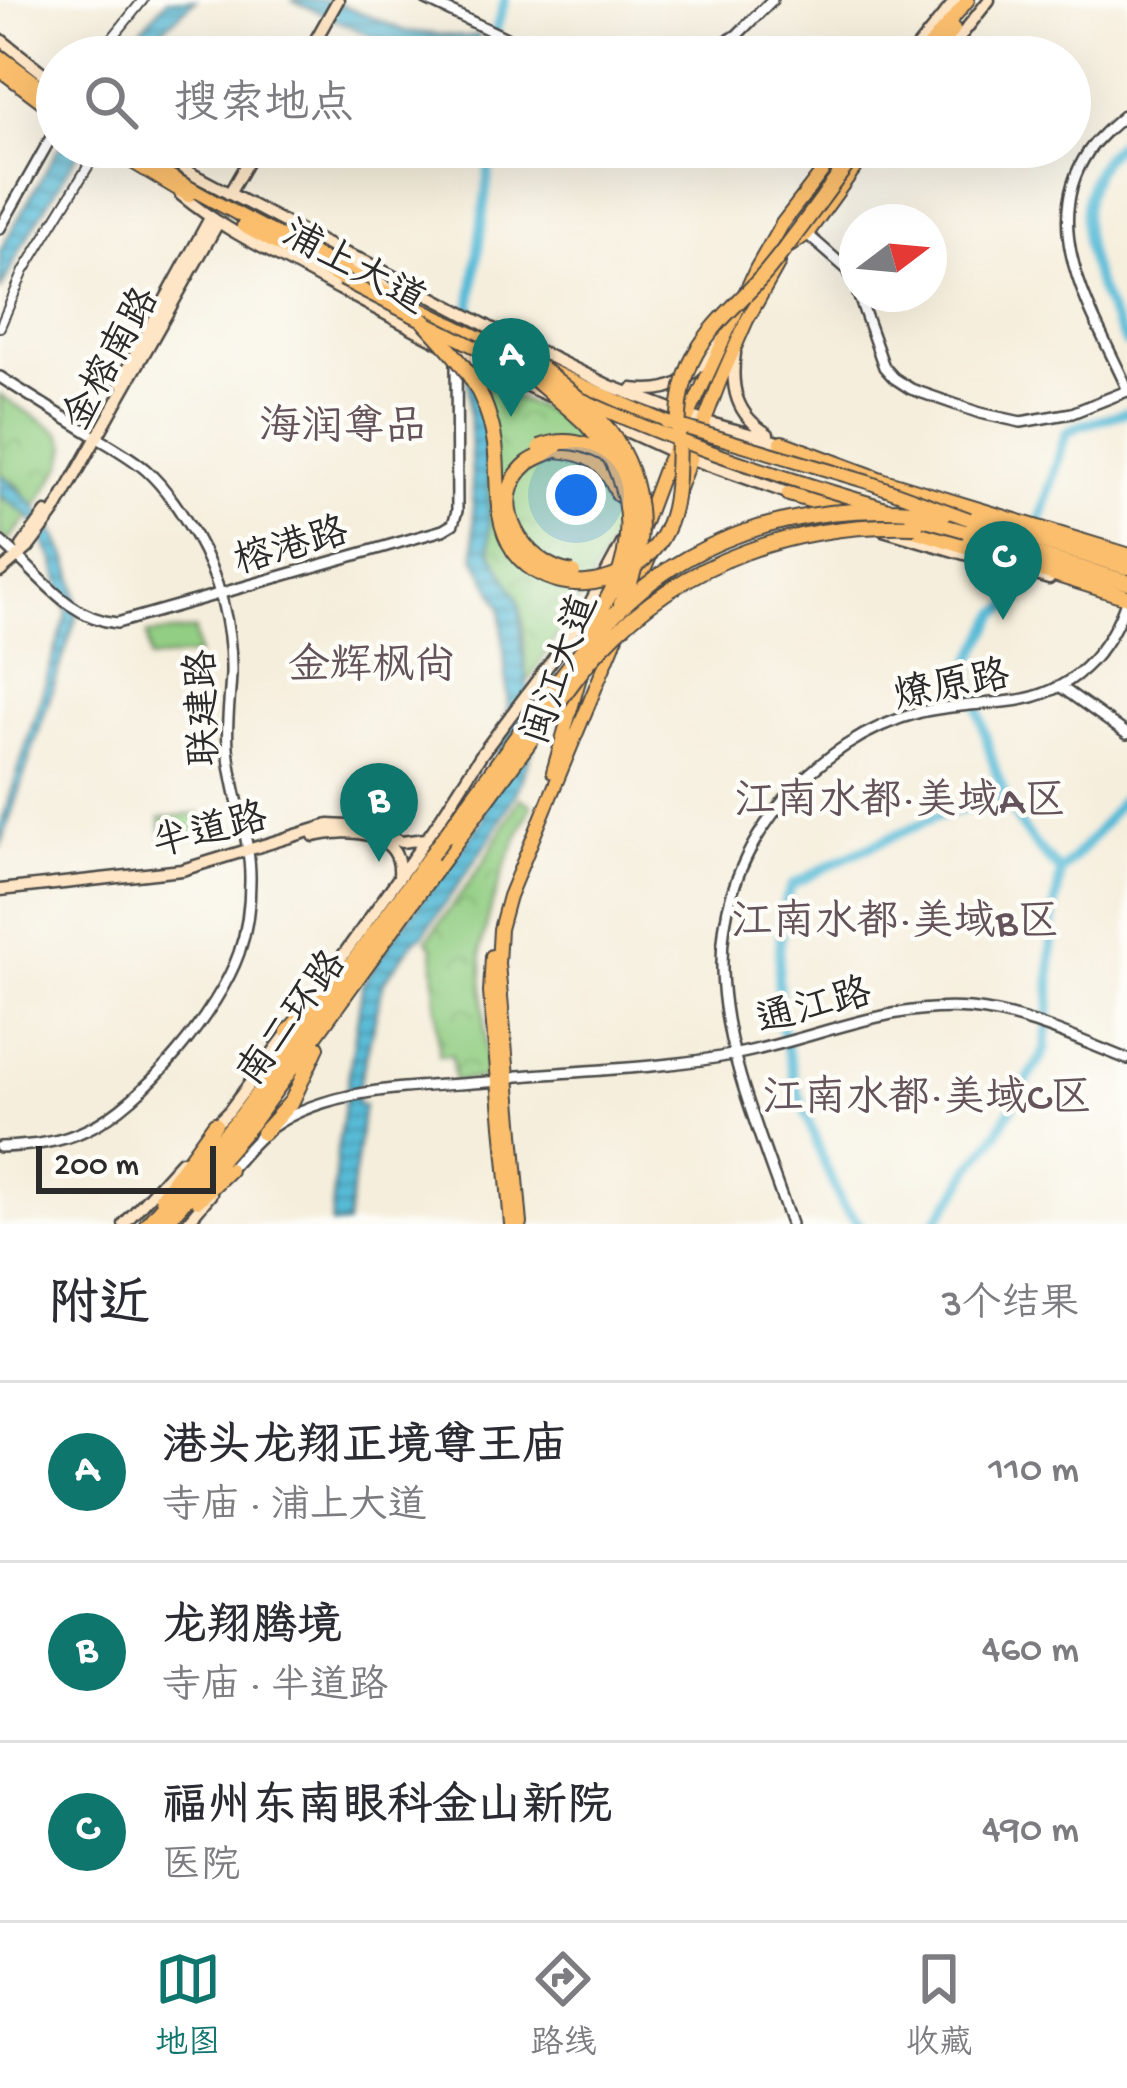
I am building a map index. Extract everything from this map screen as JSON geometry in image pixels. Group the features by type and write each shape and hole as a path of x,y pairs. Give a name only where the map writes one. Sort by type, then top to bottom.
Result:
{"highway":[{"path":"943,36 947,32"},
{"path":"945,36 947,32"},
{"path":"629,523 616,486 600,465 580,452 555,450 531,460 516,476 509,499 511,522 523,546 540,562 582,574 606,571 629,560 650,540 663,513 671,391 680,363 693,340 759,269 839,168"},
{"path":"423,320 460,360 490,416 497,502 515,552 534,571 558,580 582,584 608,580 633,568 656,548 673,516 676,419 688,367 716,326 787,248 841,168"},
{"path":"535,372 599,440 616,470 629,523 621,569 581,660"},
{"path":"535,372 581,400 610,432 629,466 639,499 641,535 634,571 617,613 581,660"},
{"path":"502,524 500,498 508,472 527,452 554,441 583,442 609,455 639,499"},
{"path":"782,443 1125,566"},
{"path":"789,494 1127,600"},
{"path":"581,660 669,589 723,560 796,535 858,525 967,525 1125,566"},
{"name":"南二环路","path":"144,1224 242,1115 457,840 581,660"},
{"name":"南二环路","path":"168,1224 251,1124 431,854 581,660"},
{"path":"288,1032 329,985 361,963"},
{"path":"263,1133 292,1100 361,963"},
{"path":"144,1224 215,1124"},
{"path":"168,1224 229,1170"}],"main road":[{"path":"318,36 338,0"},
{"path":"927,36 956,0"},
{"path":"947,32 968,0"},
{"path":"947,32 977,0"},
{"path":"961,36 989,0"},
{"path":"0,39 36,67"},
{"path":"0,56 36,83"},
{"path":"0,70 36,97"},
{"name":"浦上大道","path":"139,168 216,208"},
{"name":"浦上大道","path":"155,168 460,354 672,452 841,517 1127,600"},
{"path":"173,168 216,208 341,279 535,372 665,422 868,482 967,525"},
{"name":"金榕南路","path":"0,572 48,522 216,208 242,168"},
{"name":"闽江大道","path":"511,1224 498,963 509,896 691,460 696,418 731,324 769,245 824,168"},
{"name":"闽江大道","path":"521,1224 490,993 496,927 507,888 550,780 576,686 672,452 696,418 791,244 807,234 841,188 848,168"},
{"path":"216,208 364,261 610,386 696,418 1058,527 1125,566"},
{"path":"216,208 535,372"},
{"path":"335,249 400,300"},
{"path":"610,386 656,391 679,384 700,368 731,324"},
{"path":"736,344 732,373 736,399 750,421 782,443"},
{"path":"596,418 626,476 632,502 629,523"},
{"path":"124,1224 229,1111 428,837 481,755 578,627 629,523 663,472"},
{"path":"576,686 601,585"},
{"name":"半道路","path":"0,893 184,876 324,826 367,826 401,842 428,837"},
{"name":"半道路","path":"249,854 326,833 353,832 390,845 399,860 399,875"},
{"path":"186,1224 229,1170"}],"street":[{"path":"114,36 143,0"},
{"path":"426,0 501,36"},
{"path":"735,36 772,0"},
{"path":"1091,150 1127,112"},
{"path":"0,228 36,165"},
{"path":"0,327 24,271 90,168"},
{"path":"865,312 884,367 894,378 911,389 980,413 1021,422 1072,413 1127,390 1070,259 1066,224 1071,189 1080,168"},
{"path":"807,234 839,262"},
{"name":"榕港路","path":"0,541 72,607 106,621 136,619 443,530 453,524 457,511 460,354"},
{"name":"联建路","path":"0,377 136,461 166,492 199,543 221,595 231,657 228,755 249,854 248,912 235,963 212,1005 152,1081 119,1112 83,1132 43,1144 0,1147"},
{"name":"燎原路","path":"790,1224 734,1055 722,994 721,948 734,888 747,856 760,832 805,777 864,734 899,718 939,708 1026,699 1061,688 1102,651 1127,600"},
{"path":"1061,688 1127,734"},
{"name":"通江路","path":"263,1133 303,1110 351,1095 734,1055 924,1008 987,1011 1127,1058"},
{"path":"229,1170 263,1133"}],"green space":[{"path":"485,386 560,416 561,424 590,438 618,507 613,537 593,580 526,685 519,604 490,550"},
{"path":"0,395 59,432 67,445 63,464 34,509 19,486 0,474"},
{"path":"0,495 29,516 8,541 0,534"},
{"path":"195,630 198,655 150,659 147,634"},
{"path":"520,798 532,805 506,863 481,947 487,1078 454,1081 452,1055 439,1056 433,947 427,940 482,865"},
{"path":"199,813 201,836 163,841 160,818"}],"water":[{"path":"167,0 195,0 157,36 135,36"},
{"path":"291,0 331,0 404,31 453,36 371,36"},
{"path":"47,168 69,168 0,291 0,251"},
{"path":"468,377 485,386 490,550 520,608 535,741 518,789 490,839 384,981 357,1094 357,1105 364,1105 347,1224 331,1224 337,1151 363,983 483,820 508,707 501,607 475,557"},
{"path":"0,474 31,502 57,537 77,597 76,619 0,848 0,829 67,613 54,560 29,516 0,495"}],"waterway":[{"path":"495,36 505,0"},
{"path":"1127,135 1104,159 1091,185 1085,232 1096,279 1127,344"},
{"path":"474,382 471,303 489,168"},
{"path":"1036,534 1066,433 1127,412"},
{"path":"1027,564 1018,593 998,613 969,674 1010,805 1023,828 1061,871"},
{"path":"934,1224 993,1140 1045,1050 1052,925 1061,871 1127,794"},
{"path":"859,1224 841,1203 824,1162 798,1092 782,1029 778,980 782,909 792,885 840,860 936,817 1004,798"}],"place":[{"name":"港头龙翔正境尊王庙","path":"511,417"},
{"name":"福州东南眼科金山新院","path":"1003,620"},
{"name":"龙翔腾境","path":"379,862"}],"district":[{"name":"海润尊品","path":"343,423"},
{"name":"金辉枫尚","path":"372,662"},
{"name":"江南水都·美域A区","path":"900,797"},
{"name":"江南水都·美域B区","path":"895,918"},
{"name":"江南水都·美域C区","path":"927,1094"}]}
